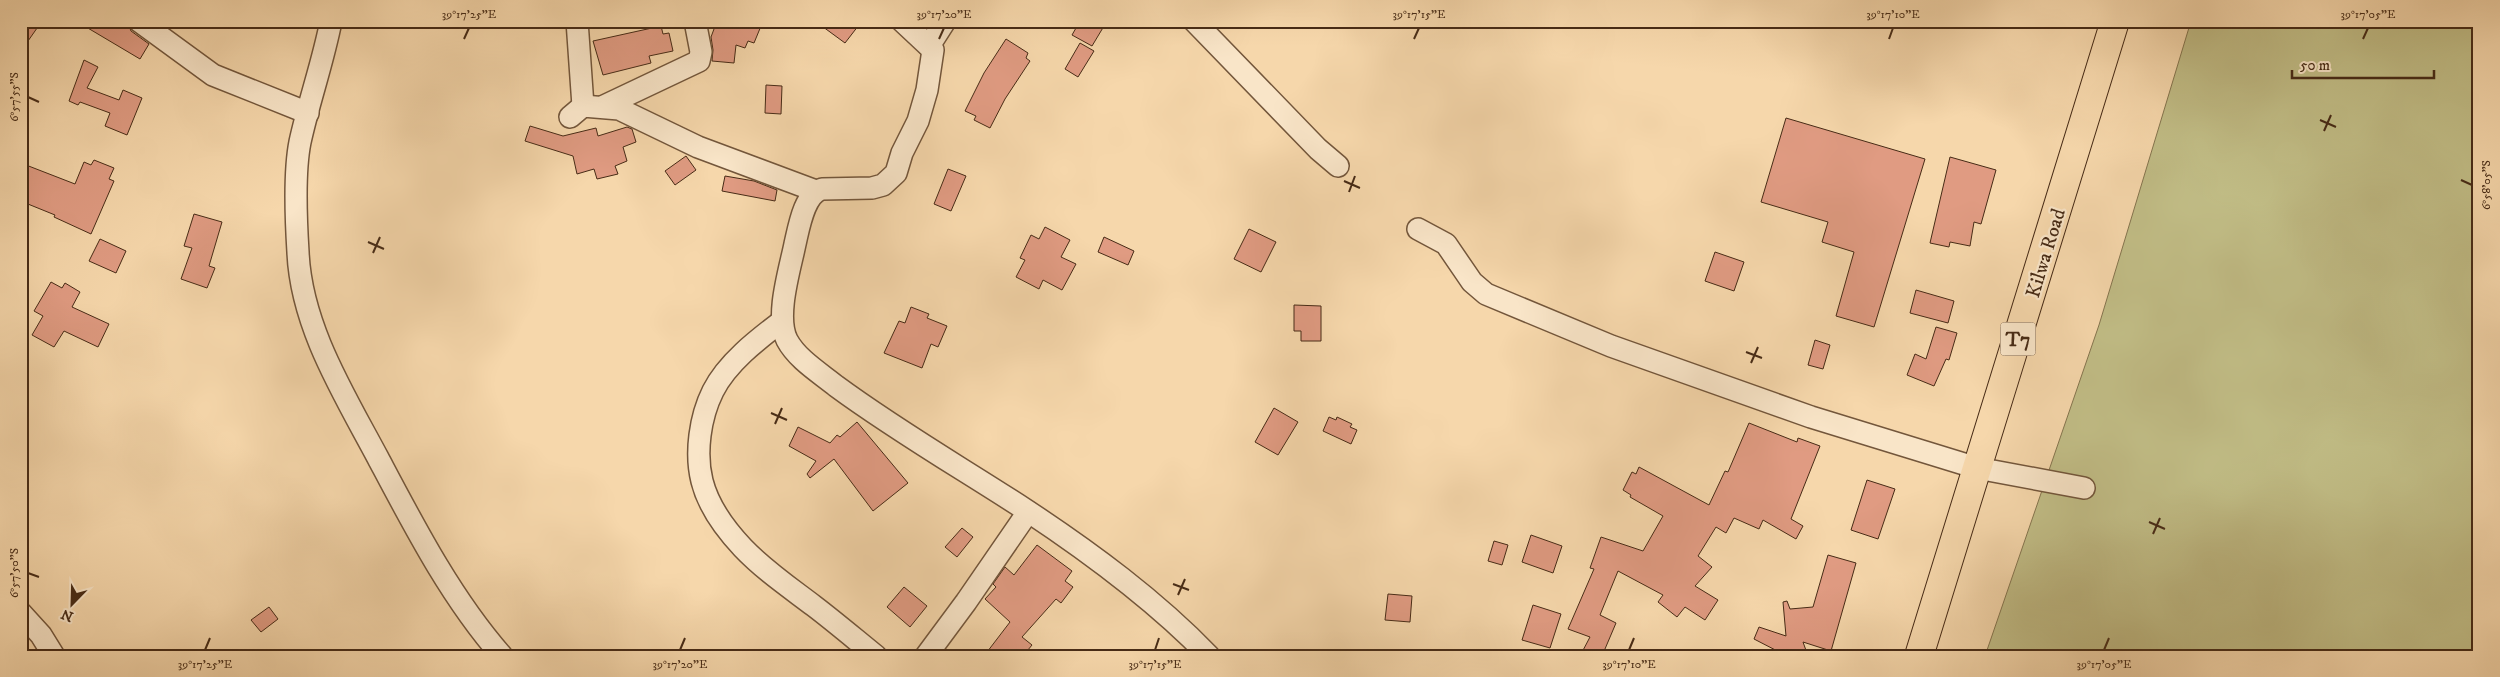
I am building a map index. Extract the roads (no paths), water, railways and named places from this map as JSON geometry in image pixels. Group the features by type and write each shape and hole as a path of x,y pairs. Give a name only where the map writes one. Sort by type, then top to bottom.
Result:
{"highway":[{"name":"Kilwa Road","path":"1919,656 2115,21"}],"street":[{"path":"139,21 213,75 308,113"},
{"path":"331,21 299,157 298,253 302,292 321,346 398,496 448,582 482,634 502,656"},
{"path":"577,21 586,110"},
{"path":"586,110 699,61 701,52 695,21"},
{"path":"586,110 619,109 638,116 698,147 816,190 872,188 883,185 896,173 902,153 918,121 927,90 933,54 929,46 902,21"},
{"path":"929,46 945,21"},
{"path":"1194,21 1318,149 1338,166"},
{"path":"816,190 799,226 788,278 782,321 786,340 812,368 864,406 1028,512 1135,587 1178,623 1209,656"},
{"path":"1418,229 1446,244 1480,291 1509,305 1611,346 1811,417 1977,468 2084,488"},
{"path":"782,321 731,366 713,390 703,418 699,445 702,480 718,516 743,548 784,585 813,605 876,656"},
{"path":"926,656 1028,512"},
{"path":"21,613 40,635 54,656"}]}
